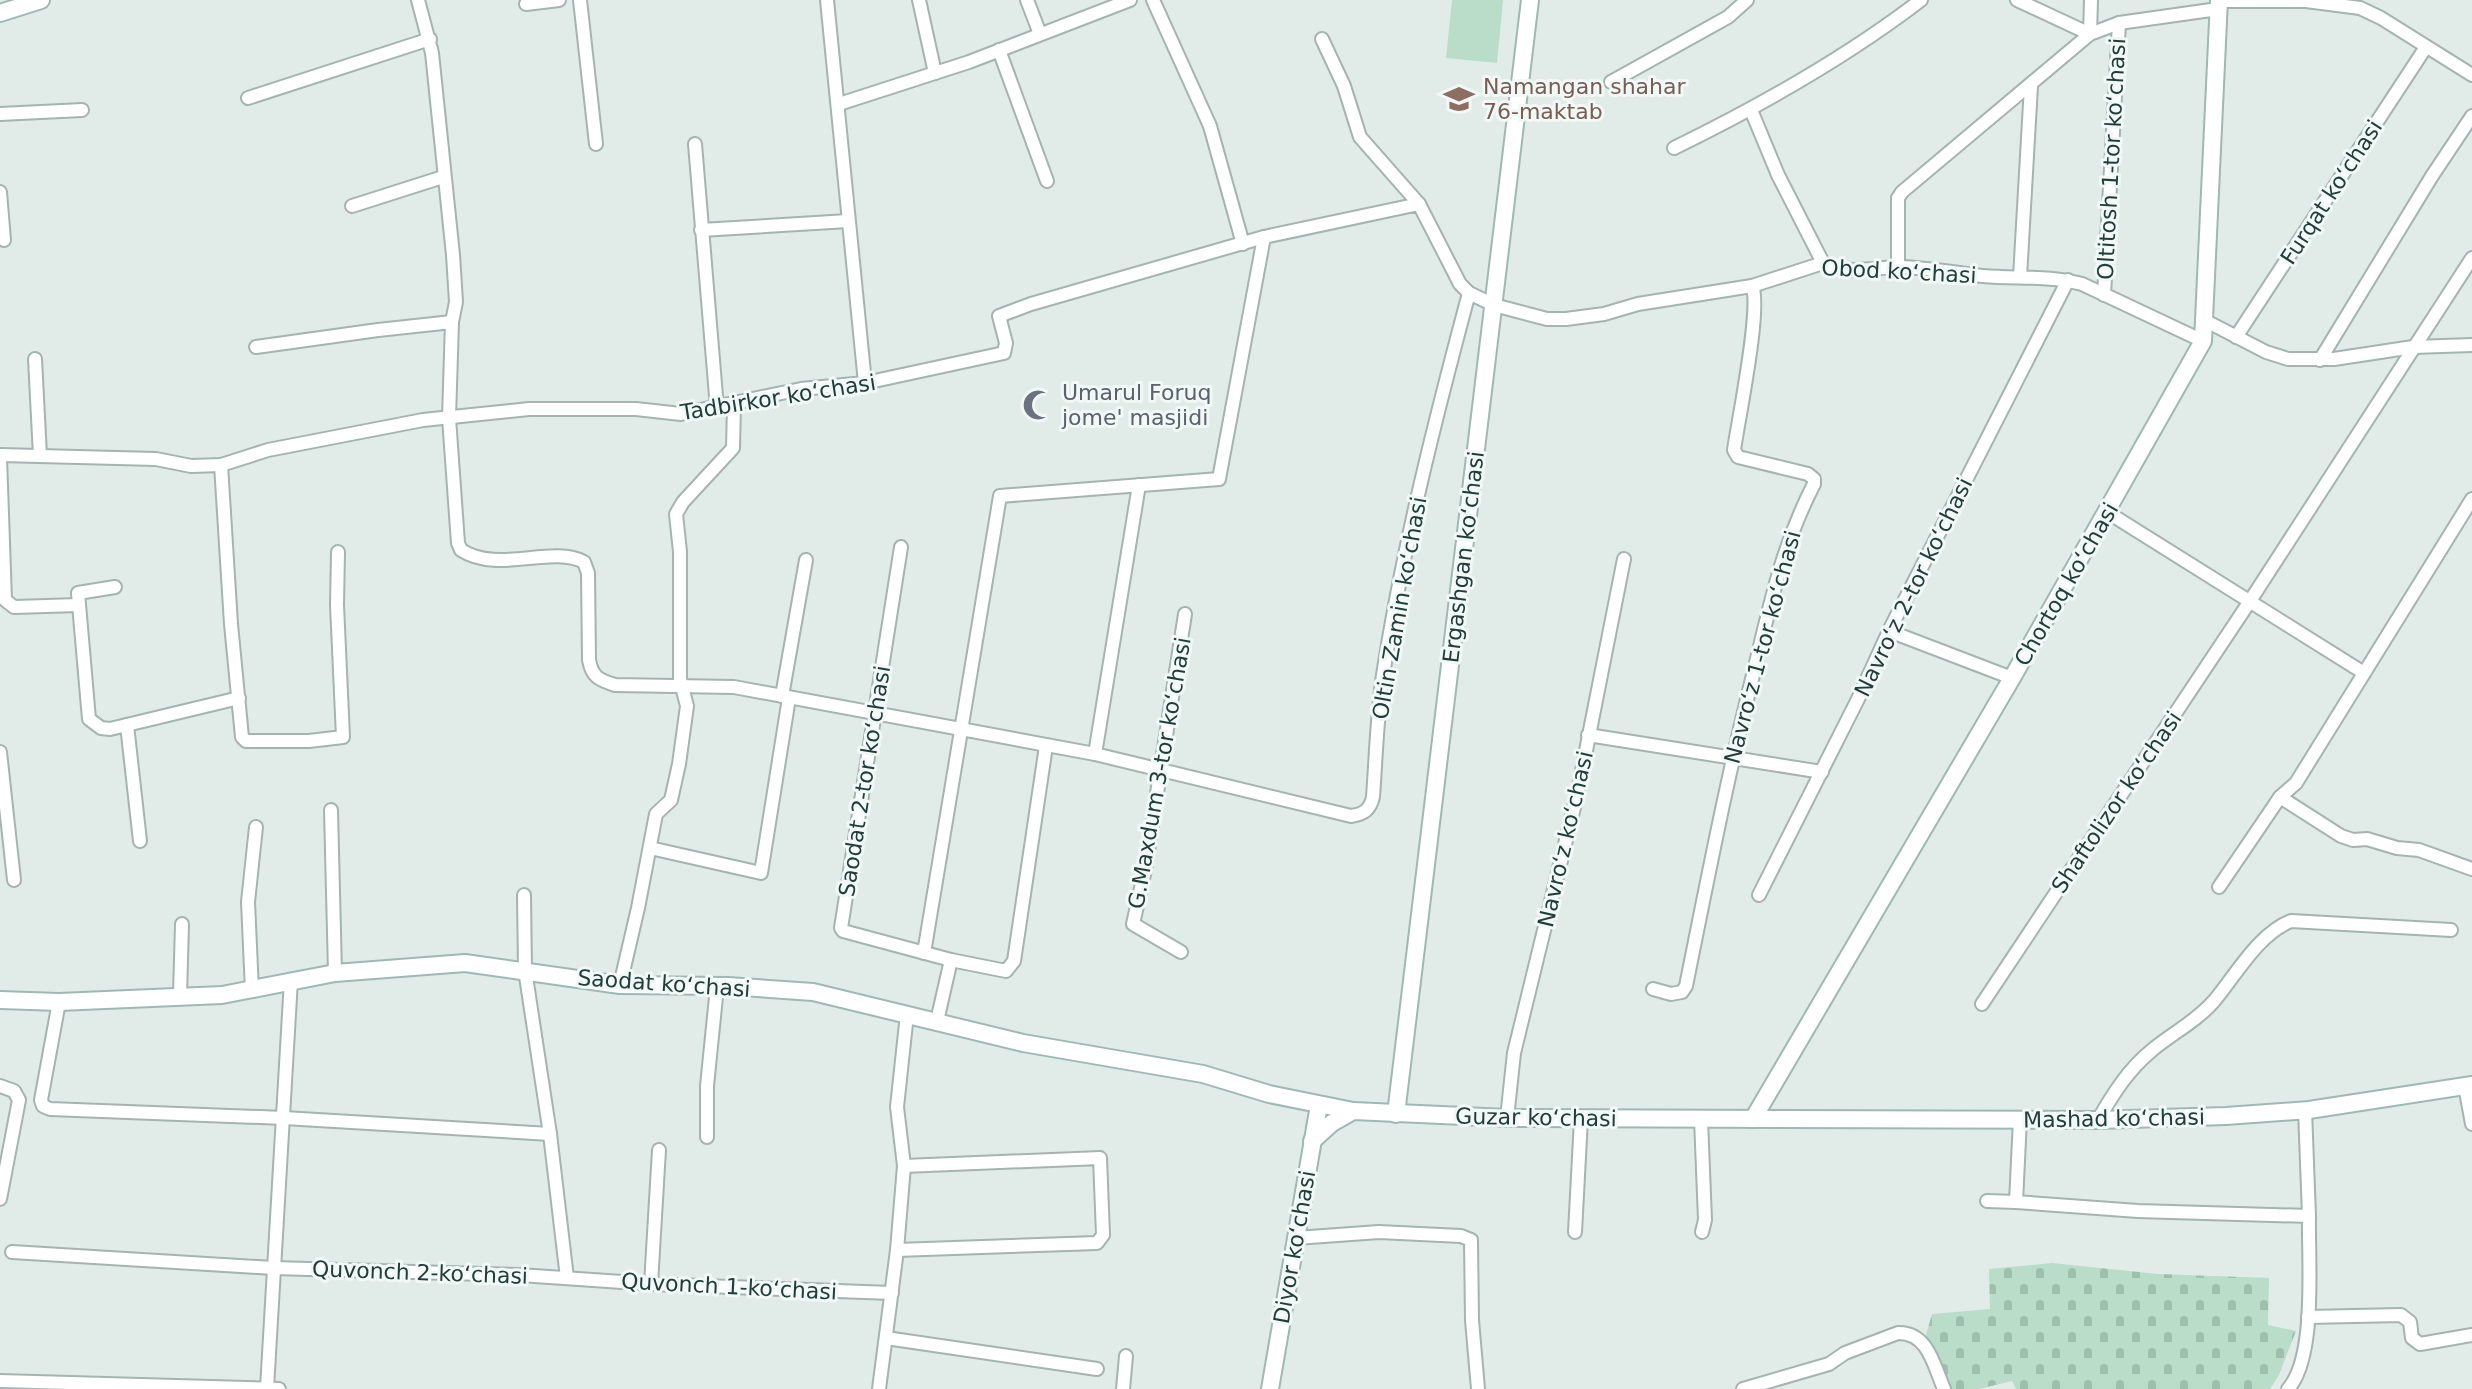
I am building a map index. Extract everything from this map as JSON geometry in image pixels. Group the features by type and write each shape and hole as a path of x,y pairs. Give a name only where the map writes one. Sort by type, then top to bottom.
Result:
{"street":[{"path":"0,13 41,0"},
{"path":"418,0 430,39 454,271 456,302 452,322 449,418 461,550 481,560 569,557 584,562 588,573 589,660 592,674 615,685 734,687 1162,769"},
{"path":"526,4 559,0"},
{"path":"580,0 596,144"},
{"path":"827,0 865,383"},
{"path":"919,0 935,73"},
{"path":"1027,0 1040,34"},
{"path":"839,104 935,73 1130,0"},
{"path":"1153,0 1210,126 1243,244"},
{"name":"Ergashgan koʻchasi","path":"1396,1114 1530,0"},
{"path":"1611,82 1728,17 1747,0"},
{"path":"1674,148 1751,110 1882,29 1921,0"},
{"path":"2017,0 2090,34"},
{"path":"2090,34 2091,0"},
{"path":"1898,267 1898,198 1902,192 2090,34 2119,23 2218,3 2306,1 2360,8 2472,75"},
{"name":"Chortoq koʻchasi","path":"1753,1119 2012,678 2203,341 2218,3"},
{"name":"Oltitosh 1-tor koʻchasi","path":"2104,295 2119,23"},
{"path":"248,98 430,39"},
{"path":"1322,39 1344,86 1360,137 1419,204 1460,284 1469,293 1494,305"},
{"name":"Furqat koʻchasi","path":"2236,337 2426,47"},
{"path":"999,50 1047,181"},
{"path":"2020,277 2031,86"},
{"path":"0,114 82,110"},
{"path":"1751,110 1778,175 1823,263"},
{"path":"2320,360 2472,116"},
{"path":"695,144 717,408"},
{"path":"352,206 443,177"},
{"path":"0,192 4,240"},
{"name":"Tadbirkor koʻchasi","path":"0,456 156,459 191,466 221,465 268,450 423,420 529,409 636,409 681,414 801,389 865,383 996,357 1004,353 1006,343 999,316 1031,304 1264,237 1419,204"},
{"path":"701,230 848,221"},
{"path":"1046,746 1014,961 1006,971 924,953 1000,496 1219,479 1264,237"},
{"name":"Shaftolizor koʻchasi","path":"1982,1004 2250,601 2472,258"},
{"name":"Obod koʻchasi","path":"1494,305 1547,319 1566,319 1752,286 1823,263 1854,271 1898,267 2068,280 2203,341"},
{"name":"Navroʻz 2-tor koʻchasi","path":"1759,895 2068,280"},
{"name":"Navroʻz 1-tor koʻchasi","path":"1653,989 1671,994 1682,992 1686,986 1732,758 1782,554 1814,479 1808,474 1735,454 1751,337 1755,293 1752,286"},
{"name":"Oltin Zamin koʻchasi","path":"1162,769 1351,816 1368,810 1373,797 1382,679 1399,581 1437,413 1469,293"},
{"path":"2206,321 2288,359 2320,360 2413,347 2472,345"},
{"path":"256,347 452,322"},
{"path":"35,359 40,456"},
{"path":"620,985 656,814 671,800 687,706 682,686 680,552 676,514 683,502 733,448 734,404"},
{"path":"0,456 2,601 14,607 79,605"},
{"path":"221,465 231,624 242,737 246,741 309,741 343,737 337,605 338,552"},
{"path":"1095,754 1139,485"},
{"path":"2219,887 2280,797 2296,783 2472,499"},
{"path":"2107,512 2364,673"},
{"name":"Saodat 2-tor koʻchasi","path":"901,547 841,928 848,934 924,953"},
{"name":"Navroʻz koʻchasi","path":"1507,1118 1514,1053 1578,791 1624,559"},
{"path":"650,848 761,873 806,560"},
{"path":"115,587 79,591 89,719 101,728 127,725 239,698"},
{"name":"G.Maxdum 3-tor koʻchasi","path":"1181,952 1133,924 1162,769 1185,614"},
{"path":"1889,631 2012,678"},
{"path":"127,725 140,841"},
{"path":"1588,735 1822,772"},
{"path":"0,752 14,880"},
{"path":"2280,797 2341,836 2419,850 2472,869"},
{"path":"331,810 335,973"},
{"path":"252,991 248,894 256,827"},
{"path":"524,895 525,970 550,1134 567,1278"},
{"path":"2098,1120 2120,1083 2148,1053 2213,1002 2244,960 2283,925 2291,921 2451,930"},
{"path":"180,995 182,924"},
{"path":"937,1021 951,960"},
{"name":"Saodat koʻchasi","path":"0,1000 59,1002 222,995 335,973 428,963 465,963 620,985 813,992 1023,1043 1203,1074 1319,1105"},
{"path":"267,1388 291,980"},
{"path":"707,1137 707,1086 717,987"},
{"path":"59,1002 41,1100 46,1108 550,1134"},
{"path":"879,1389 897,1250 904,1166 897,1107 907,1014"},
{"path":"0,1086 14,1091 19,1100 0,1199"},
{"path":"2468,1086 2472,1124"},
{"name":"Mashad koʻchasi","path":"1753,1119 2098,1120 2226,1116 2305,1110 2468,1086"},
{"name":"Guzar koʻchasi","path":"1319,1105 1396,1114 1507,1118 1753,1119"},
{"name":"Diyor koʻchasi","path":"1270,1389 1319,1105"},
{"path":"2288,1389 2301,1368 2308,1317 2309,1216 2305,1110"},
{"path":"1312,1141 1332,1123 1353,1111"},
{"path":"1575,1232 1581,1119"},
{"path":"1701,1119 1705,1220 1702,1232"},
{"path":"2016,1202 2020,1119"},
{"path":"651,1284 659,1150"},
{"path":"897,1250 1097,1243 1103,1235 1100,1158 904,1166"},
{"path":"1987,1201 2138,1211 2309,1216"},
{"path":"1296,1238 1379,1232 1461,1236 1471,1240 1472,1320 1478,1389"},
{"name":"Quvonch 2-koʻchasi","path":"12,1252 273,1268 567,1278"},
{"name":"Quvonch 1-koʻchasi","path":"567,1278 892,1293"},
{"path":"2308,1317 2401,1315 2410,1322 2412,1338 2420,1344 2472,1335"},
{"path":"1743,1389 1777,1385 1829,1364 1845,1353 1898,1333 1907,1333 1925,1345 1944,1389"},
{"path":"886,1338 1097,1369"},
{"path":"1123,1389 1126,1356"},
{"path":"0,1381 125,1387 279,1389"}],"green space":[{"path":"1452,0 1503,0 1497,63 1446,58"},
{"path":"2052,1263 2158,1274 2269,1278 2268,1325 2296,1331 2279,1375 2270,1389 2016,1389 2012,1381 1979,1389 1950,1389 1926,1335 1932,1314 1990,1309 1989,1269"}],"place":[{"name":"Namangan shahar 76-maktab","path":"1459,99"},
{"name":"Umarul Foruq jome' masjidi","path":"1038,405"}]}
